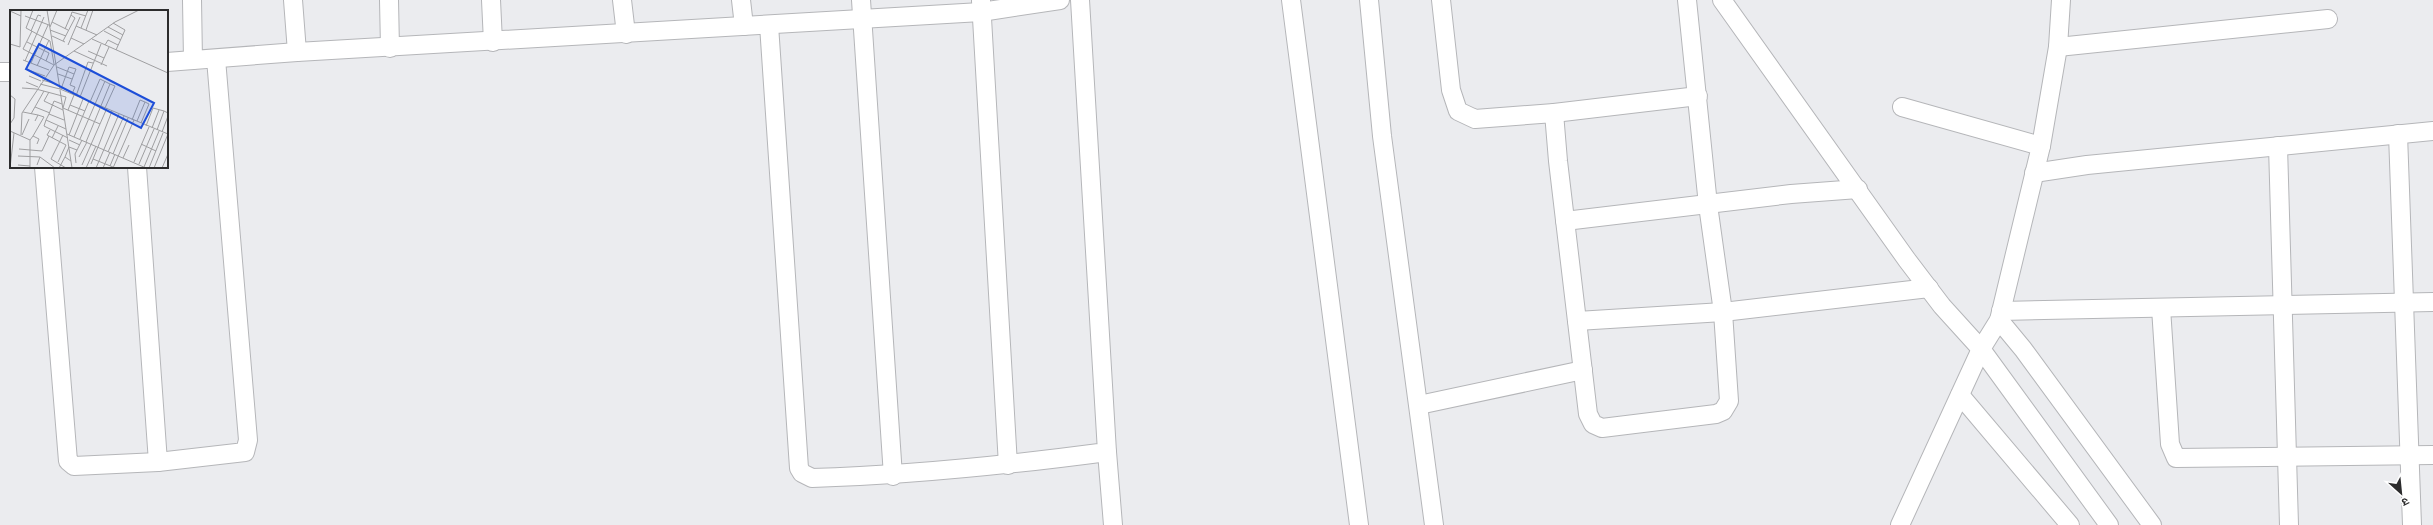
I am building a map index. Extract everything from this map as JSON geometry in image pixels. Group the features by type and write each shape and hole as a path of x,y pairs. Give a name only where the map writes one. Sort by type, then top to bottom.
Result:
{"street":[{"path":"192,0 193,60"},
{"path":"293,0 297,52"},
{"path":"388,0 390,48"},
{"path":"491,0 493,42"},
{"path":"622,0 626,34"},
{"path":"741,0 744,26"},
{"path":"861,0 893,476"},
{"path":"168,62 297,52 493,42 863,19 981,6 1060,0"},
{"path":"1080,0 1107,452 1114,525"},
{"path":"1292,0 1359,525"},
{"path":"1369,0 1382,136 1434,525"},
{"path":"1441,0 1451,90 1458,111 1475,119 1554,113 1698,96"},
{"path":"1554,113 1588,414 1596,427 1716,414 1723,411 1727,406 1730,392 1723,312 1708,205 1687,0"},
{"path":"1722,0 1929,288 1992,331 2023,349 2152,525"},
{"path":"1900,525 1960,395 1992,331 2041,146 2058,47 2061,0"},
{"path":"981,6 1008,465"},
{"path":"2058,47 2328,19"},
{"path":"769,25 799,468 802,473 812,478 893,476 1008,465 1107,452"},
{"path":"44,168 68,462 74,466 158,462 243,453 248,446 216,59"},
{"path":"1902,107 2041,146"},
{"path":"2034,173 2087,165 2433,131"},
{"path":"2398,134 2412,525"},
{"path":"2278,146 2281,305 2289,525"},
{"path":"137,168 158,462"},
{"path":"1565,221 1791,194 1858,189"},
{"path":"1577,321 1723,312 1929,288"},
{"path":"1992,331 2161,308 2433,302"},
{"path":"2161,308 2170,444 2173,456 2185,460 2286,456 2433,456"},
{"path":"1992,331 2108,525"},
{"path":"1419,404 1583,370"},
{"path":"1960,395 2070,525"}]}
